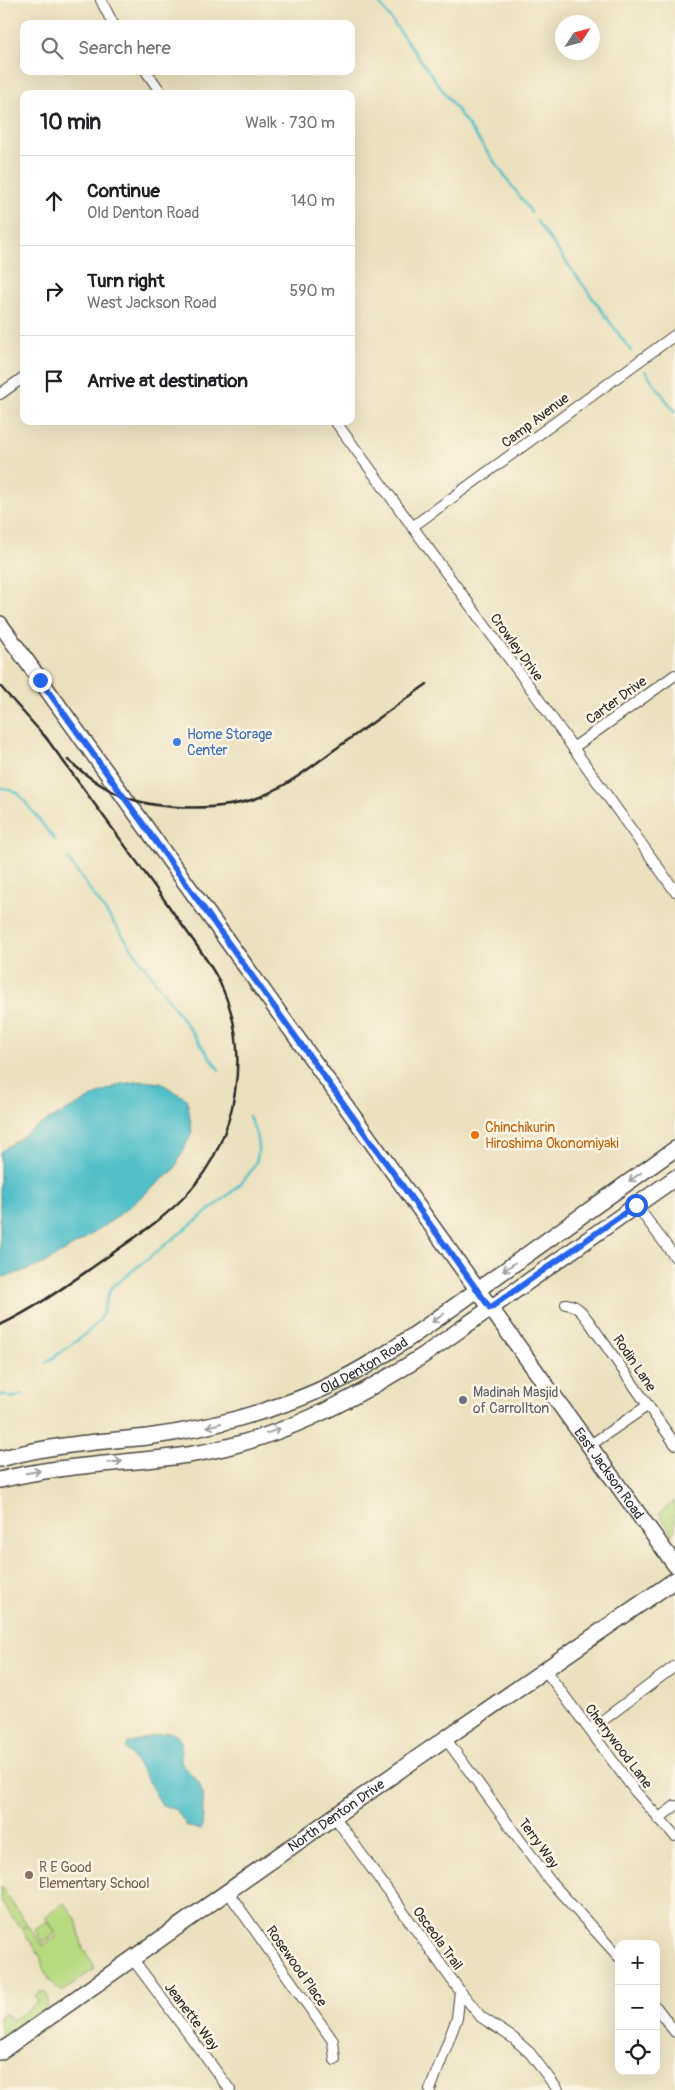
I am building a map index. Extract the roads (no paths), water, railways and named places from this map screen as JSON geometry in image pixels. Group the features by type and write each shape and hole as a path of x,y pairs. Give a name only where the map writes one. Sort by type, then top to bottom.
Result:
{"street":[{"path":"101,0 110,20"},
{"path":"149,75 159,90"},
{"name":"Camp Avenue","path":"412,527 675,335"},
{"path":"0,394 20,380"},
{"name":"Crowley Drive","path":"338,425 573,748 675,892"},
{"name":"East Jackson Road","path":"0,624 675,1565"},
{"name":"Carter Drive","path":"573,748 675,675"},
{"name":"Old Denton Road","path":"0,1459 29,1451 64,1445 148,1436 210,1426 289,1403 356,1372 395,1349 675,1148"},
{"name":"Old Denton Road","path":"0,1480 28,1472 189,1454 251,1440 306,1420 382,1382 424,1355 675,1178"},
{"path":"636,1205 675,1257"},
{"name":"Rodin Lane","path":"566,1304 578,1308 590,1322 675,1444"},
{"path":"589,1446 647,1406"},
{"path":"64,1445 66,1467"},
{"name":"North Denton Drive","path":"0,2052 334,1816 675,1580"},
{"path":"590,1730 675,1666"},
{"name":"Cherrywood Lane","path":"545,1670 634,1792 641,1797 658,1819 675,1836"},
{"name":"Terry Way","path":"446,1738 550,1882 615,1953"},
{"path":"658,1819 675,1806"},
{"name":"Osceola Trail","path":"334,1816 460,1991 457,2018 430,2090"},
{"name":"Rosewood Place","path":"228,1892 334,2041 335,2060"},
{"name":"Jeanette Way","path":"132,1958 230,2090"},
{"path":"460,1991 481,2017 513,2038 530,2053 558,2090"},
{"path":"660,2012 675,2032"}],"water":[{"path":"142,1081 161,1083 187,1099 192,1132 174,1170 114,1219 80,1242 39,1266 0,1277 0,1152 36,1127 102,1092 121,1084"},
{"path":"168,1732 175,1735 181,1741 182,1763 200,1785 203,1805 201,1830 187,1826 176,1810 162,1805 141,1769 126,1749 128,1743"}],"waterway":[{"path":"377,0 531,212"},
{"path":"536,220 631,351"},
{"path":"645,371 675,412"},
{"path":"0,787 18,793 55,840"},
{"path":"68,859 219,1070"},
{"path":"46,1363 97,1323 112,1287 226,1197 252,1170 258,1152 258,1142 249,1116"},
{"path":"0,1396 2,1394 12,1398 23,1394"}],"railway":[{"path":"68,760 102,786 117,794 140,802 193,808 246,802 280,788 427,684"},
{"path":"0,686 48,740"},
{"path":"0,1325 39,1304 76,1279 156,1222 177,1204 204,1172 218,1147 229,1120 235,1092 236,1036 229,1008 214,971 44,735"}],"place":[{"name":"Home Storage Center","path":"177,742"},
{"name":"Chinchikurin Hiroshima Okonomiyaki","path":"475,1135"},
{"name":"Madinah Masjid of Carrollton","path":"463,1400"},
{"name":"R E Good Elementary School","path":"29,1875"}]}
